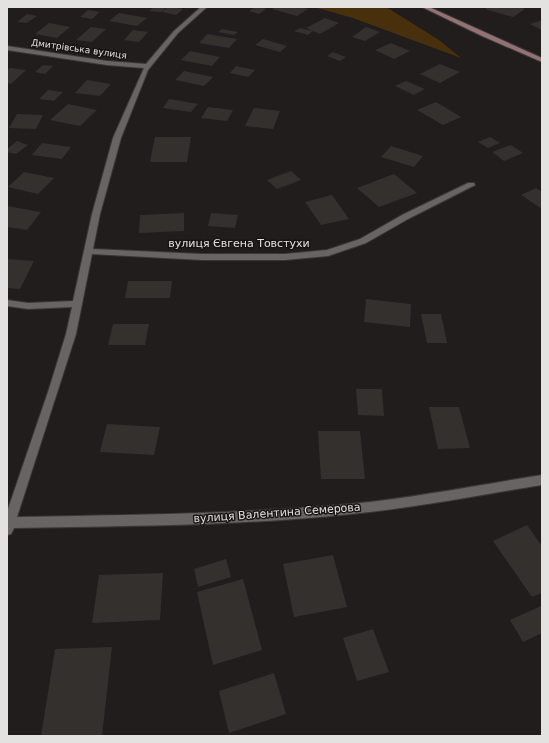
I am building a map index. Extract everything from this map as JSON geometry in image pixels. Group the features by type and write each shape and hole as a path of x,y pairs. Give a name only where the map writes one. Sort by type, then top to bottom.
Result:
{"main road":[{"path":"425,7 477,32 542,60"}],"street":[{"path":"8,526 71,334 88,251 117,138 148,66 158,51 176,32 204,7"},
{"name":"Дмитрівська вулиця","path":"7,48 107,63 148,66"},
{"name":"вулиця Євгена Товстухи","path":"88,251 141,255 202,257 285,257 328,253 363,241 411,214 471,185"},
{"path":"7,303 34,306 76,304"},
{"name":"вулиця Валентина Семерова","path":"8,526 168,520 350,509 542,480"}],"shaded area":[{"path":"314,7 386,7 439,40 461,58 353,18"}],"building":[{"path":"154,7 167,7 161,12 149,11"},
{"path":"168,7 183,9 176,15 162,12"},
{"path":"255,7 266,9 259,14 249,11"},
{"path":"275,7 300,7 308,9 297,16 272,9"},
{"path":"489,7 518,7 525,9 513,17 485,9"},
{"path":"88,10 100,12 92,19 80,17"},
{"path":"119,13 147,18 137,26 109,21"},
{"path":"27,14 37,16 27,23 17,22"},
{"path":"325,18 339,23 320,34 306,28"},
{"path":"542,20 542,30 530,24"},
{"path":"49,23 70,27 57,38 35,34"},
{"path":"91,27 106,29 92,42 76,40"},
{"path":"366,27 380,32 365,41 352,37"},
{"path":"300,28 313,31 308,35 294,31"},
{"path":"222,29 238,32 234,35 218,32"},
{"path":"133,30 148,32 139,42 124,40"},
{"path":"207,34 237,39 229,48 199,43"},
{"path":"263,39 287,46 280,52 255,45"},
{"path":"391,43 410,51 394,59 375,50"},
{"path":"190,51 220,57 212,66 181,60"},
{"path":"333,52 346,57 340,61 327,56"},
{"path":"440,64 460,72 440,83 420,74"},
{"path":"43,65 53,66 45,74 35,72"},
{"path":"236,66 255,70 248,77 230,73"},
{"path":"10,68 26,70 11,84 7,83 7,70"},
{"path":"184,71 213,77 204,86 175,80"},
{"path":"87,80 111,84 100,96 75,93"},
{"path":"406,81 425,89 414,95 395,86"},
{"path":"48,90 63,92 54,101 39,99"},
{"path":"169,99 198,104 191,112 163,108"},
{"path":"436,102 461,117 443,125 417,110"},
{"path":"68,104 97,110 80,126 50,120"},
{"path":"208,107 233,110 227,121 201,118"},
{"path":"254,108 280,111 273,129 245,126"},
{"path":"17,114 43,115 36,129 9,128"},
{"path":"155,137 191,137 187,162 150,162"},
{"path":"490,137 500,143 488,148 478,142"},
{"path":"17,141 28,145 16,154 7,152 7,149"},
{"path":"42,143 71,147 62,159 32,155"},
{"path":"511,145 523,153 504,161 492,152"},
{"path":"391,146 423,156 414,167 381,157"},
{"path":"291,171 301,180 277,189 267,180"},
{"path":"24,172 54,178 38,194 8,187"},
{"path":"394,174 417,193 379,207 357,188"},
{"path":"536,188 542,192 542,209 521,195"},
{"path":"332,195 349,219 321,225 305,202"},
{"path":"7,206 41,212 27,230 7,227"},
{"path":"184,213 184,231 139,233 140,215"},
{"path":"211,213 238,215 235,228 208,226"},
{"path":"7,259 34,261 20,289 7,288"},
{"path":"128,281 172,281 170,298 125,298"},
{"path":"366,299 411,304 410,327 364,322"},
{"path":"421,314 441,314 447,343 427,343"},
{"path":"113,324 149,324 145,345 108,345"},
{"path":"356,389 382,389 384,416 358,415"},
{"path":"429,407 459,407 470,448 438,449"},
{"path":"107,424 160,427 154,455 100,452"},
{"path":"318,431 360,431 365,479 321,479"},
{"path":"527,525 542,546 542,593 532,597 493,541"},
{"path":"333,555 347,607 294,617 283,564"},
{"path":"226,559 231,577 198,587 194,569"},
{"path":"163,573 160,620 92,623 99,575"},
{"path":"243,579 262,650 213,665 197,592"},
{"path":"541,606 542,633 523,642 510,620"},
{"path":"373,629 389,672 357,681 343,638"},
{"path":"112,647 102,736 41,736 55,649"},
{"path":"274,673 286,714 229,733 219,691"}]}
